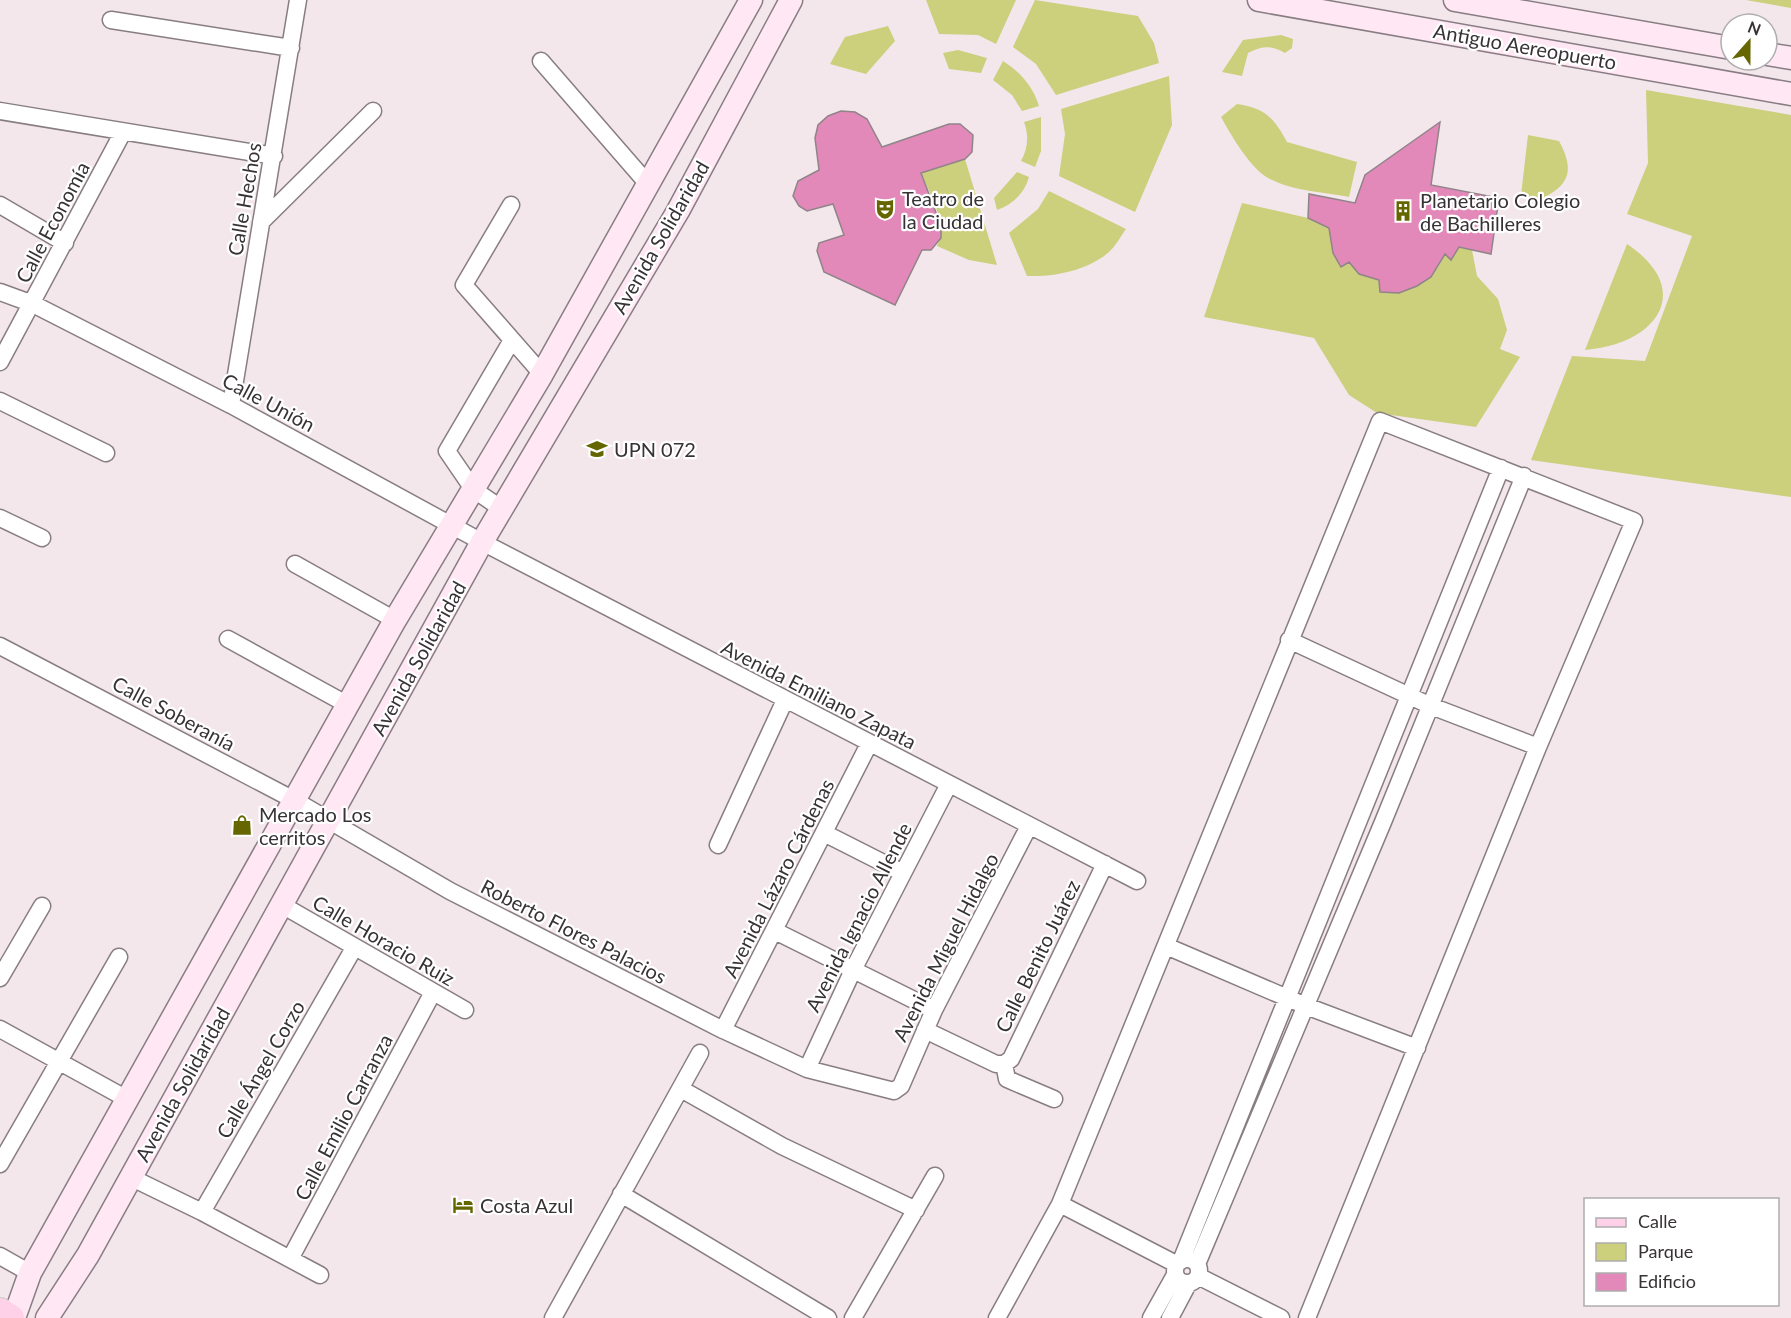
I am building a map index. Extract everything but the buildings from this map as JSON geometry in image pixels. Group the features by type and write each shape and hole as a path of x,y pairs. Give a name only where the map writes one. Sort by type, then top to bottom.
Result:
{"main road":[{"name":"Avenida Solidaridad","path":"13,1318 30,1273 294,800 395,620 542,374 751,0"},
{"name":"Avenida Solidaridad","path":"47,1318 88,1255 482,542 660,241 791,0"},
{"name":"Antiguo Aereopuerto","path":"1260,0 1791,94"},
{"path":"1461,1 1463,35"},
{"name":"Antiguo Aereopuerto","path":"1461,1 1719,46"},
{"path":"626,222 660,241"},
{"path":"0,1311 13,1318"}],"street":[{"name":"Calle Hechos","path":"231,405 298,0"},
{"path":"111,20 291,48"},
{"path":"541,61 647,183"},
{"path":"0,111 274,156"},
{"path":"261,222 373,111"},
{"name":"Calle Economía","path":"0,362 123,132"},
{"path":"0,205 65,243"},
{"path":"511,205 464,285 542,374"},
{"name":"Calle Unión","path":"0,292 33,304 231,405 482,542"},
{"path":"502,509 473,489 447,451 512,340"},
{"path":"0,401 106,453"},
{"path":"997,1318 1060,1204 1380,421 1634,521 1538,747 1307,1318"},
{"path":"1170,1318 1288,998 1359,815 1501,468"},
{"path":"1151,1318 1186,1271 1306,1006 1524,477"},
{"path":"0,518 42,538"},
{"name":"Avenida Emiliano Zapata","path":"482,542 1137,881"},
{"path":"295,564 395,620"},
{"path":"228,639 348,705"},
{"path":"1289,640 1431,706 1538,747"},
{"name":"Calle Soberanía","path":"0,646 328,819"},
{"path":"718,845 785,699"},
{"name":"Avenida Lázaro Cárdenas","path":"723,1030 869,744"},
{"name":"Avenida Ignacio Allende","path":"807,1069 853,970 949,784"},
{"name":"Roberto Flores Palacios","path":"328,819 450,891 723,1030 807,1069"},
{"name":"Avenida Miguel Hidalgo","path":"807,1069 894,1091 901,1086 934,1010 1029,826"},
{"path":"824,833 903,873"},
{"name":"Calle Benito Juárez","path":"1004,1064 1011,1059 1105,864"},
{"name":"Calle Horacio Ruiz","path":"282,905 432,994 465,1010"},
{"path":"0,978 42,906"},
{"path":"775,931 934,1010"},
{"path":"1166,946 1306,1006 1417,1048"},
{"name":"Calle Ángel Corzo","path":"202,1212 354,948"},
{"path":"0,1164 118,957"},
{"name":"Calle Emilio Carranza","path":"290,1259 432,994"},
{"path":"0,1029 127,1099"},
{"path":"925,1030 996,1064 1004,1064 1007,1079 1053,1098"},
{"path":"553,1318 700,1053"},
{"path":"681,1089 782,1146 916,1210"},
{"path":"853,1318 935,1176"},
{"path":"130,1177 202,1212 320,1275"},
{"path":"621,1194 828,1318"},
{"path":"1060,1204 1281,1318"},
{"path":"0,1256 30,1273"}],"green space":[{"path":"926,0 1016,0 996,44 978,35 939,34"},
{"path":"1035,0 1138,16 1154,43 1159,63 1056,95 1036,64 1013,47"},
{"path":"1746,0 1791,0 1791,8"},
{"path":"888,26 895,41 866,74 830,64 845,37"},
{"path":"1281,35 1293,39 1292,48 1285,53 1266,47 1258,49 1248,53 1242,76 1222,72 1243,40"},
{"path":"958,50 987,58 981,73 949,69 943,53"},
{"path":"1003,61 1025,80 1039,106 1022,111 1012,95 993,80"},
{"path":"1169,76 1172,125 1135,212 1059,176 1065,134 1061,109"},
{"path":"1646,90 1791,115 1791,497 1531,460 1572,356 1645,361 1692,236 1627,214 1648,163"},
{"path":"1237,104 1255,108 1268,115 1287,142 1357,162 1349,197 1289,186 1263,174 1242,151 1221,117"},
{"path":"1041,117 1041,151 1035,167 1021,161 1027,142 1024,122"},
{"path":"1528,135 1559,141 1568,171 1561,185 1534,202 1521,195"},
{"path":"965,159 997,265 969,260 937,246 940,237 939,219 921,173"},
{"path":"1017,172 1029,177 1024,188 1013,201 997,210 994,198"},
{"path":"1049,191 1126,229 1111,250 1091,264 1070,272 1027,276 1009,233 1038,209"},
{"path":"1242,203 1308,218 1329,228 1333,253 1341,267 1349,262 1359,274 1379,280 1381,292 1411,288 1434,272 1445,254 1451,260 1459,247 1472,250 1477,276 1498,299 1507,330 1500,349 1520,357 1476,427 1377,413 1349,395 1314,338 1204,317"},
{"path":"1627,244 1648,262 1660,280 1663,297 1658,313 1648,327 1631,338 1610,346 1585,350"}],"place":[{"name":"Teatro de la Ciudad","path":"885,209"},
{"name":"Planetario Colegio de Bachilleres","path":"1403,211"},
{"name":"UPN 072","path":"597,449"},
{"name":"Mercado Los cerritos","path":"242,825"},
{"name":"Costa Azul","path":"463,1205"}]}
